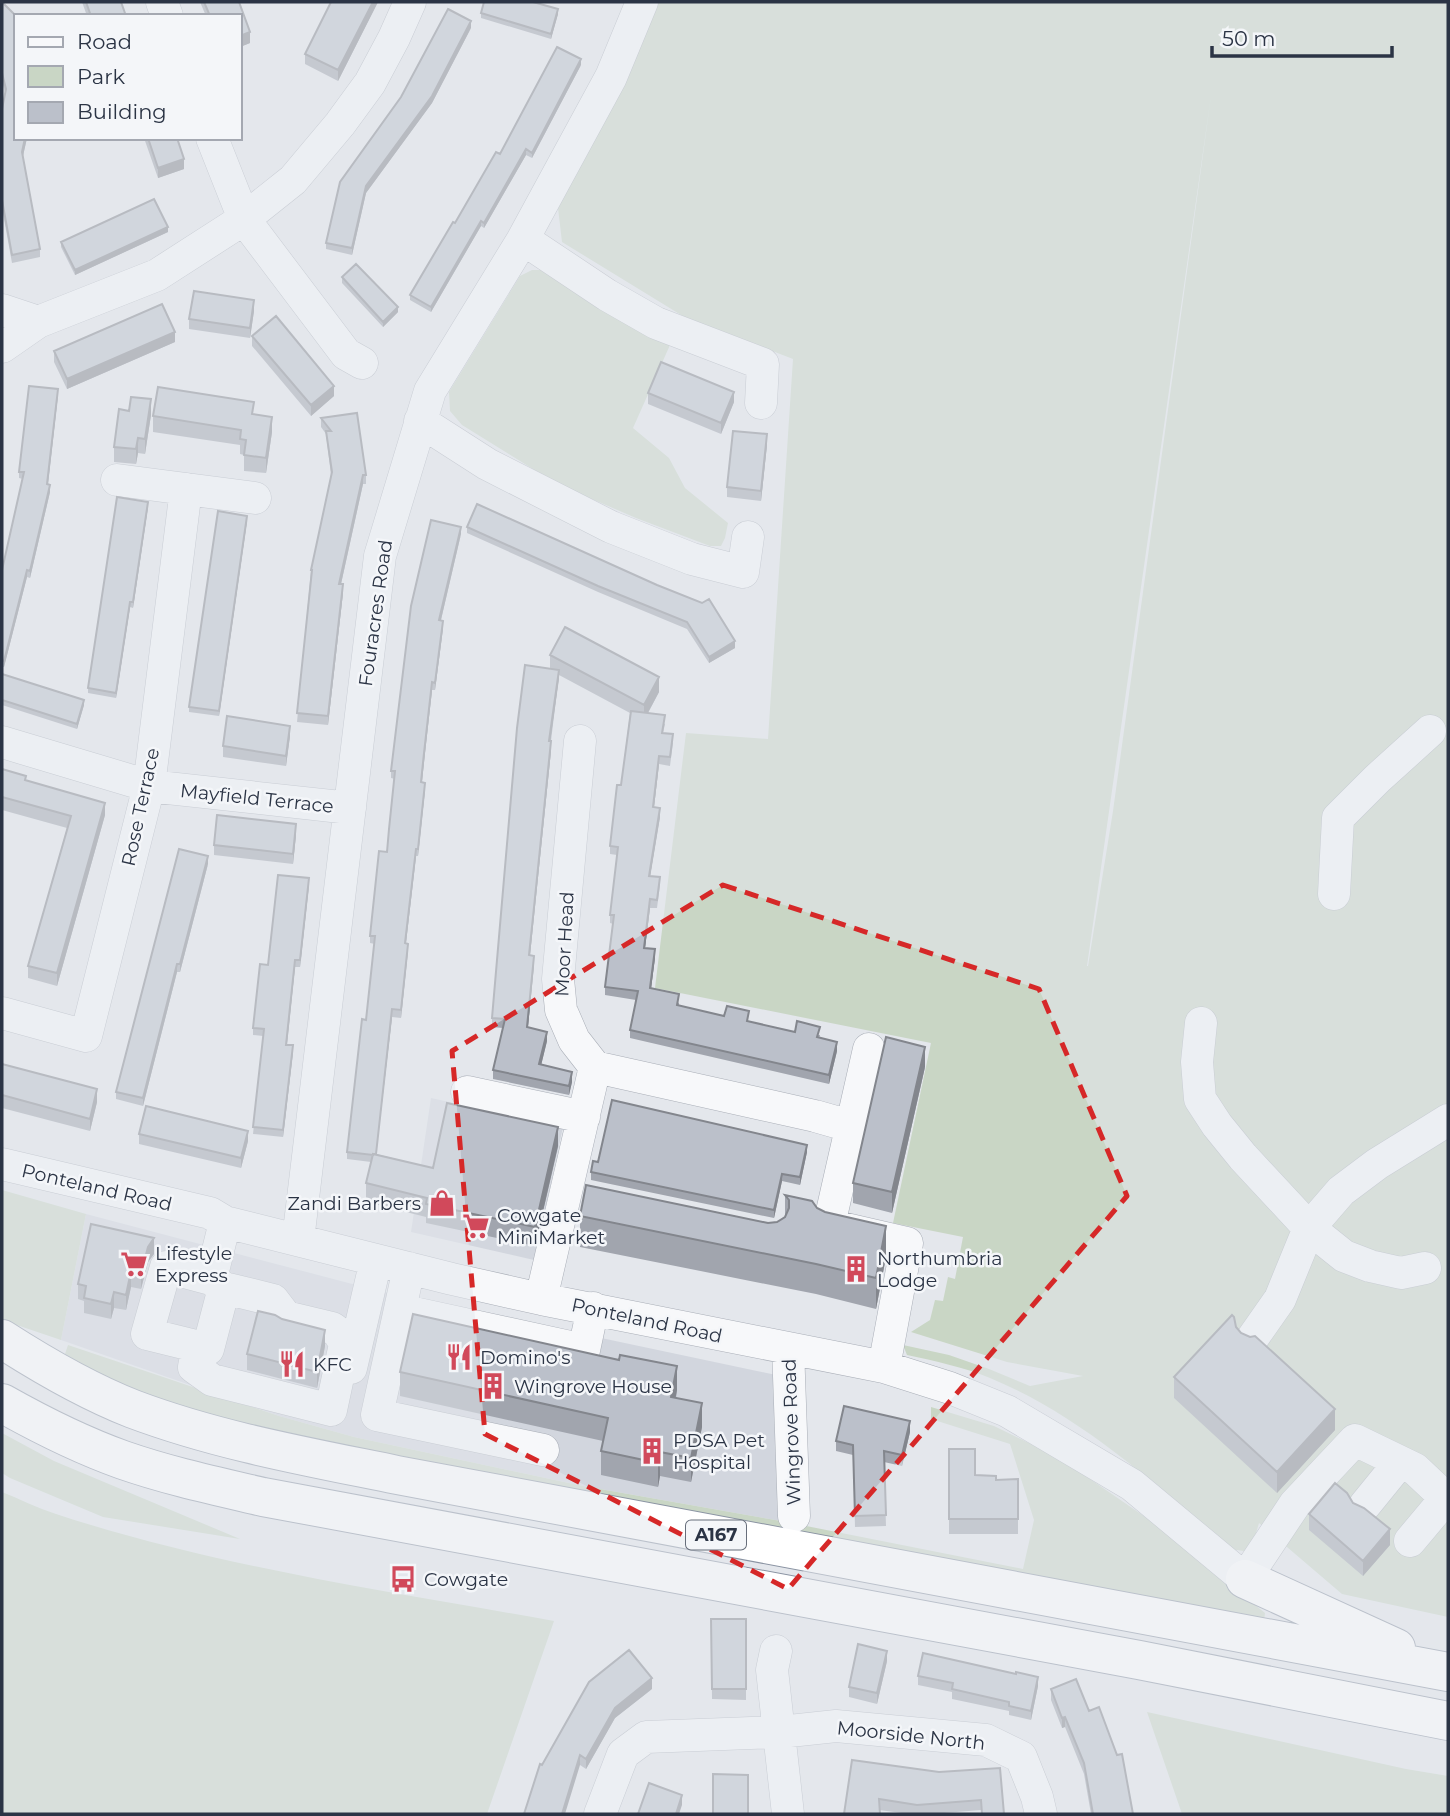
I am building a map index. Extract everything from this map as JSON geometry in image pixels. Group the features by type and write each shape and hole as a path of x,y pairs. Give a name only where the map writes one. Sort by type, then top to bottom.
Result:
{"highway":[{"name":"A167","path":"2,1339 79,1385 134,1409 271,1449 1448,1672"},
{"name":"A167","path":"2,1403 37,1423 123,1460 185,1479 264,1497 1139,1660 1448,1721"},
{"path":"1245,1579 1448,1672"}],"street":[{"path":"2,347 38,322 157,275 244,219 293,180 370,83 410,2"},
{"name":"Fouracres Road","path":"298,1240 380,556 430,391 523,239 611,77 642,2"},
{"path":"213,140 244,219 346,354 362,363"},
{"path":"523,239 607,295 656,323 762,364 761,403"},
{"path":"2,310 38,322"},
{"path":"420,421 487,464 549,496 611,527 692,559 743,572 748,537"},
{"path":"117,480 255,498"},
{"name":"Rose Terrace","path":"2,1013 86,1036 149,786 186,489"},
{"path":"1334,894 1338,818 1430,731"},
{"name":"Moor Head","path":"580,741 558,979 561,1010 574,1040 595,1067"},
{"name":"Mayfield Terrace","path":"2,742 149,786 350,808"},
{"path":"1201,1023 1197,1062 1200,1099 1243,1157 1309,1228 1344,1256 1370,1266 1401,1273 1425,1268"},
{"path":"869,1049 829,1225 907,1243 884,1367"},
{"path":"541,1299 578,1196 584,1117 595,1067 850,1126"},
{"path":"467,1092 584,1117"},
{"path":"1252,1339 1280,1299 1309,1228 1341,1191 1377,1164 1448,1120"},
{"name":"Ponteland Road","path":"2,1164 409,1268 541,1299 884,1367 950,1388 1007,1410 1132,1485 1245,1579"},
{"path":"198,1347 194,1367 212,1380 331,1410 345,1344 339,1333 332,1328 286,1317 274,1300 218,1283 166,1267 147,1334 208,1349 218,1283 218,1218"},
{"path":"351,1370 376,1260"},
{"path":"409,1268 377,1415 543,1450"},
{"path":"400,1310 584,1350 593,1308"},
{"name":"Wingrove Road","path":"788,1348 794,1516"},
{"path":"1245,1579 1295,1504 1354,1440 1415,1469 1447,1499 1410,1541"},
{"path":"1365,1505 1400,1462"},
{"path":"776,1651 772,1670 788,1814"},
{"name":"Moorside North","path":"600,1814 623,1754 646,1737 836,1727 986,1740 1021,1757 1041,1814"}],"highlighted area":[{"path":"723,885 1039,989 1127,1196 788,1589 485,1434 452,1051"}],"shaded area":[{"path":"431,1098 563,1127 534,1260 411,1232"},
{"path":"86,1214 379,1291 776,1375 781,1521 583,1486 354,1437 279,1416 61,1340"}],"green space":[{"path":"653,2 1448,2 1448,1617 1342,1594 1259,1523 1253,1543 1244,1551 1229,1549 1116,1453 1055,1412 980,1374 907,1355 903,1345 949,1355 1030,1386 1083,1376 1007,1362 911,1332 930,1320 935,1300 943,1301 948,1277 955,1279 963,1237 893,1223 931,1043 655,988 686,733 768,739 793,359 686,318 562,242 558,208","holes":["1211,96 1113,811 1087,966"]},
{"path":"532,270 545,270 670,345 633,428 669,458 685,488 728,523 721,546 710,546 557,484 462,425 450,411 449,392 520,276"},
{"path":"2,1190 86,1214 61,1340 2,1320"},
{"path":"68,1345 279,1416 354,1437 583,1486 781,1521 1023,1569 1034,1520 1010,1444 931,1419 931,1407 994,1426 1058,1457 1151,1521 1265,1613 1264,1621 271,1434 126,1389 65,1354"},
{"path":"2,1433 54,1461 240,1539 103,1517 10,1478 2,1473"},
{"path":"2,1492 56,1514 179,1549 303,1576 554,1621 487,1814 2,1814"},
{"path":"1147,1712 1448,1776 1448,1814 1182,1814"}],"building":[{"path":"2,2 14,14 14,140 25,140 22,152 40,249 12,255 2,200 2,109 6,89 2,73"},
{"path":"86,2 121,2 125,14 90,14"},
{"path":"204,2 239,2 250,32 242,35 242,14 209,14"},
{"path":"331,2 373,2 338,70 305,54"},
{"path":"484,2 533,2 558,9 551,34 481,13"},
{"path":"448,9 471,21 432,96 366,186 352,248 326,243 340,182 401,97"},
{"path":"557,47 581,59 532,153 526,149 484,223 481,221 431,307 410,295 496,152 500,154"},
{"path":"149,140 178,140 184,159 158,168"},
{"path":"154,199 168,227 75,270 61,242"},
{"path":"356,264 398,307 383,322 342,277"},
{"path":"194,291 254,300 250,328 189,319"},
{"path":"162,304 175,332 67,379 54,351"},
{"path":"276,316 334,386 311,405 252,336"},
{"path":"661,362 734,392 721,423 648,393"},
{"path":"29,386 58,389 47,484 50,485 30,571 27,570 4,661 2,570 24,472 19,472"},
{"path":"158,387 254,402 252,414 272,417 266,458 244,455 246,440 240,439 241,430 153,416"},
{"path":"131,397 151,399 145,439 138,438 136,449 114,447 119,409 129,411"},
{"path":"357,413 366,475 363,475 339,584 343,584 328,716 297,713 311,570 332,472 326,431 331,431 321,418"},
{"path":"733,431 767,434 761,491 727,487"},
{"path":"117,497 148,502 116,693 88,688"},
{"path":"477,504 657,585 702,603 709,599 735,641 709,657 687,622 598,586 467,527"},
{"path":"218,511 247,516 219,711 189,707"},
{"path":"431,520 461,527 439,620 443,621 435,683 432,682 424,753 421,782 425,783 405,943 408,944 401,1010 392,1009 376,1154 373,1155 347,1152 362,1019 366,1020 375,936 370,936 379,851 387,852 395,771 391,771 411,606"},
{"path":"565,627 659,677 644,705 550,655"},
{"path":"525,665 559,670 549,741 529,955 534,956 527,1027 547,1032 539,1064 572,1072 569,1086 493,1070 505,1019 492,1018 517,728"},
{"path":"2,674 84,700 77,724 2,700"},
{"path":"631,711 665,715 662,733 673,734 670,757 659,756 653,807 660,808 649,876 660,877 657,900 650,899 644,948 655,949 650,988 679,994 677,1005 724,1016 727,1006 749,1011 747,1021 795,1032 797,1021 820,1027 817,1037 837,1042 829,1075 630,1030 638,991 605,987 614,915 610,915 618,847 610,846 617,785 621,785"},
{"path":"227,716 290,726 286,756 223,746"},
{"path":"2,769 26,776 25,780 105,803 57,973 28,966 71,816 2,797"},
{"path":"217,815 296,824 293,854 214,845"},
{"path":"179,849 208,856 143,1098 116,1092"},
{"path":"278,875 309,878 300,960 295,960 286,1045 293,1045 283,1130 253,1127 264,1029 253,1028 260,964 268,965"},
{"path":"886,1037 925,1047 892,1192 853,1183"},
{"path":"2,1064 97,1089 90,1119 2,1095"},
{"path":"612,1100 807,1145 800,1177 782,1174 774,1210 591,1172 593,1161 598,1162"},
{"path":"447,1103 558,1127 535,1227 426,1204 427,1198 366,1183 373,1154 433,1168"},
{"path":"146,1106 248,1131 241,1158 139,1134"},
{"path":"586,1185 768,1223 785,1217 789,1200 785,1195 812,1201 817,1208 825,1212 886,1226 876,1278 580,1216"},
{"path":"91,1224 154,1238 148,1247 141,1274 131,1271 126,1295 114,1292 111,1304 84,1298 86,1286 78,1284"},
{"path":"258,1311 325,1330 317,1372 247,1354"},
{"path":"413,1314 619,1360 620,1355 677,1366 671,1397 702,1403 691,1458 660,1452 658,1463 601,1451 608,1418 400,1372"},
{"path":"1232,1315 1241,1333 1255,1336 1335,1409 1277,1472 1174,1377"},
{"path":"844,1406 910,1421 902,1455 884,1451 886,1515 855,1516 853,1445 836,1441"},
{"path":"949,1449 975,1449 975,1475 996,1476 996,1480 1018,1479 1018,1519 949,1519"},
{"path":"1335,1483 1347,1493 1353,1503 1364,1508 1390,1529 1363,1561 1309,1514"},
{"path":"711,1619 746,1619 746,1689 712,1689"},
{"path":"858,1644 887,1651 877,1693 849,1687"},
{"path":"629,1650 652,1678 615,1708 586,1759 580,1755 562,1814 524,1814 540,1764 542,1765 589,1682"},
{"path":"923,1653 1038,1677 1031,1711 1009,1706 1009,1702 952,1689 953,1683 918,1676"},
{"path":"1076,1679 1089,1711 1099,1707 1117,1755 1122,1754 1133,1814 1093,1814 1084,1763 1051,1689"},
{"path":"852,1760 939,1772 1000,1768 1004,1814 982,1814 981,1800 917,1805 879,1799 880,1814 844,1814"},
{"path":"713,1774 748,1775 748,1814 713,1814"},
{"path":"649,1783 682,1795 676,1814 638,1814"}],"place":[{"name":"Zandi Barbers","path":"442,1203"},
{"name":"Cowgate MiniMarket","path":"476,1226"},
{"name":"Lifestyle Express","path":"134,1264"},
{"name":"Northumbria Lodge","path":"856,1269"},
{"name":"Domino's","path":"459,1357"},
{"name":"KFC","path":"292,1364"},
{"name":"Wingrove House","path":"493,1386"},
{"name":"PDSA Pet Hospital","path":"652,1451"},
{"name":"Cowgate","path":"403,1579"}]}
